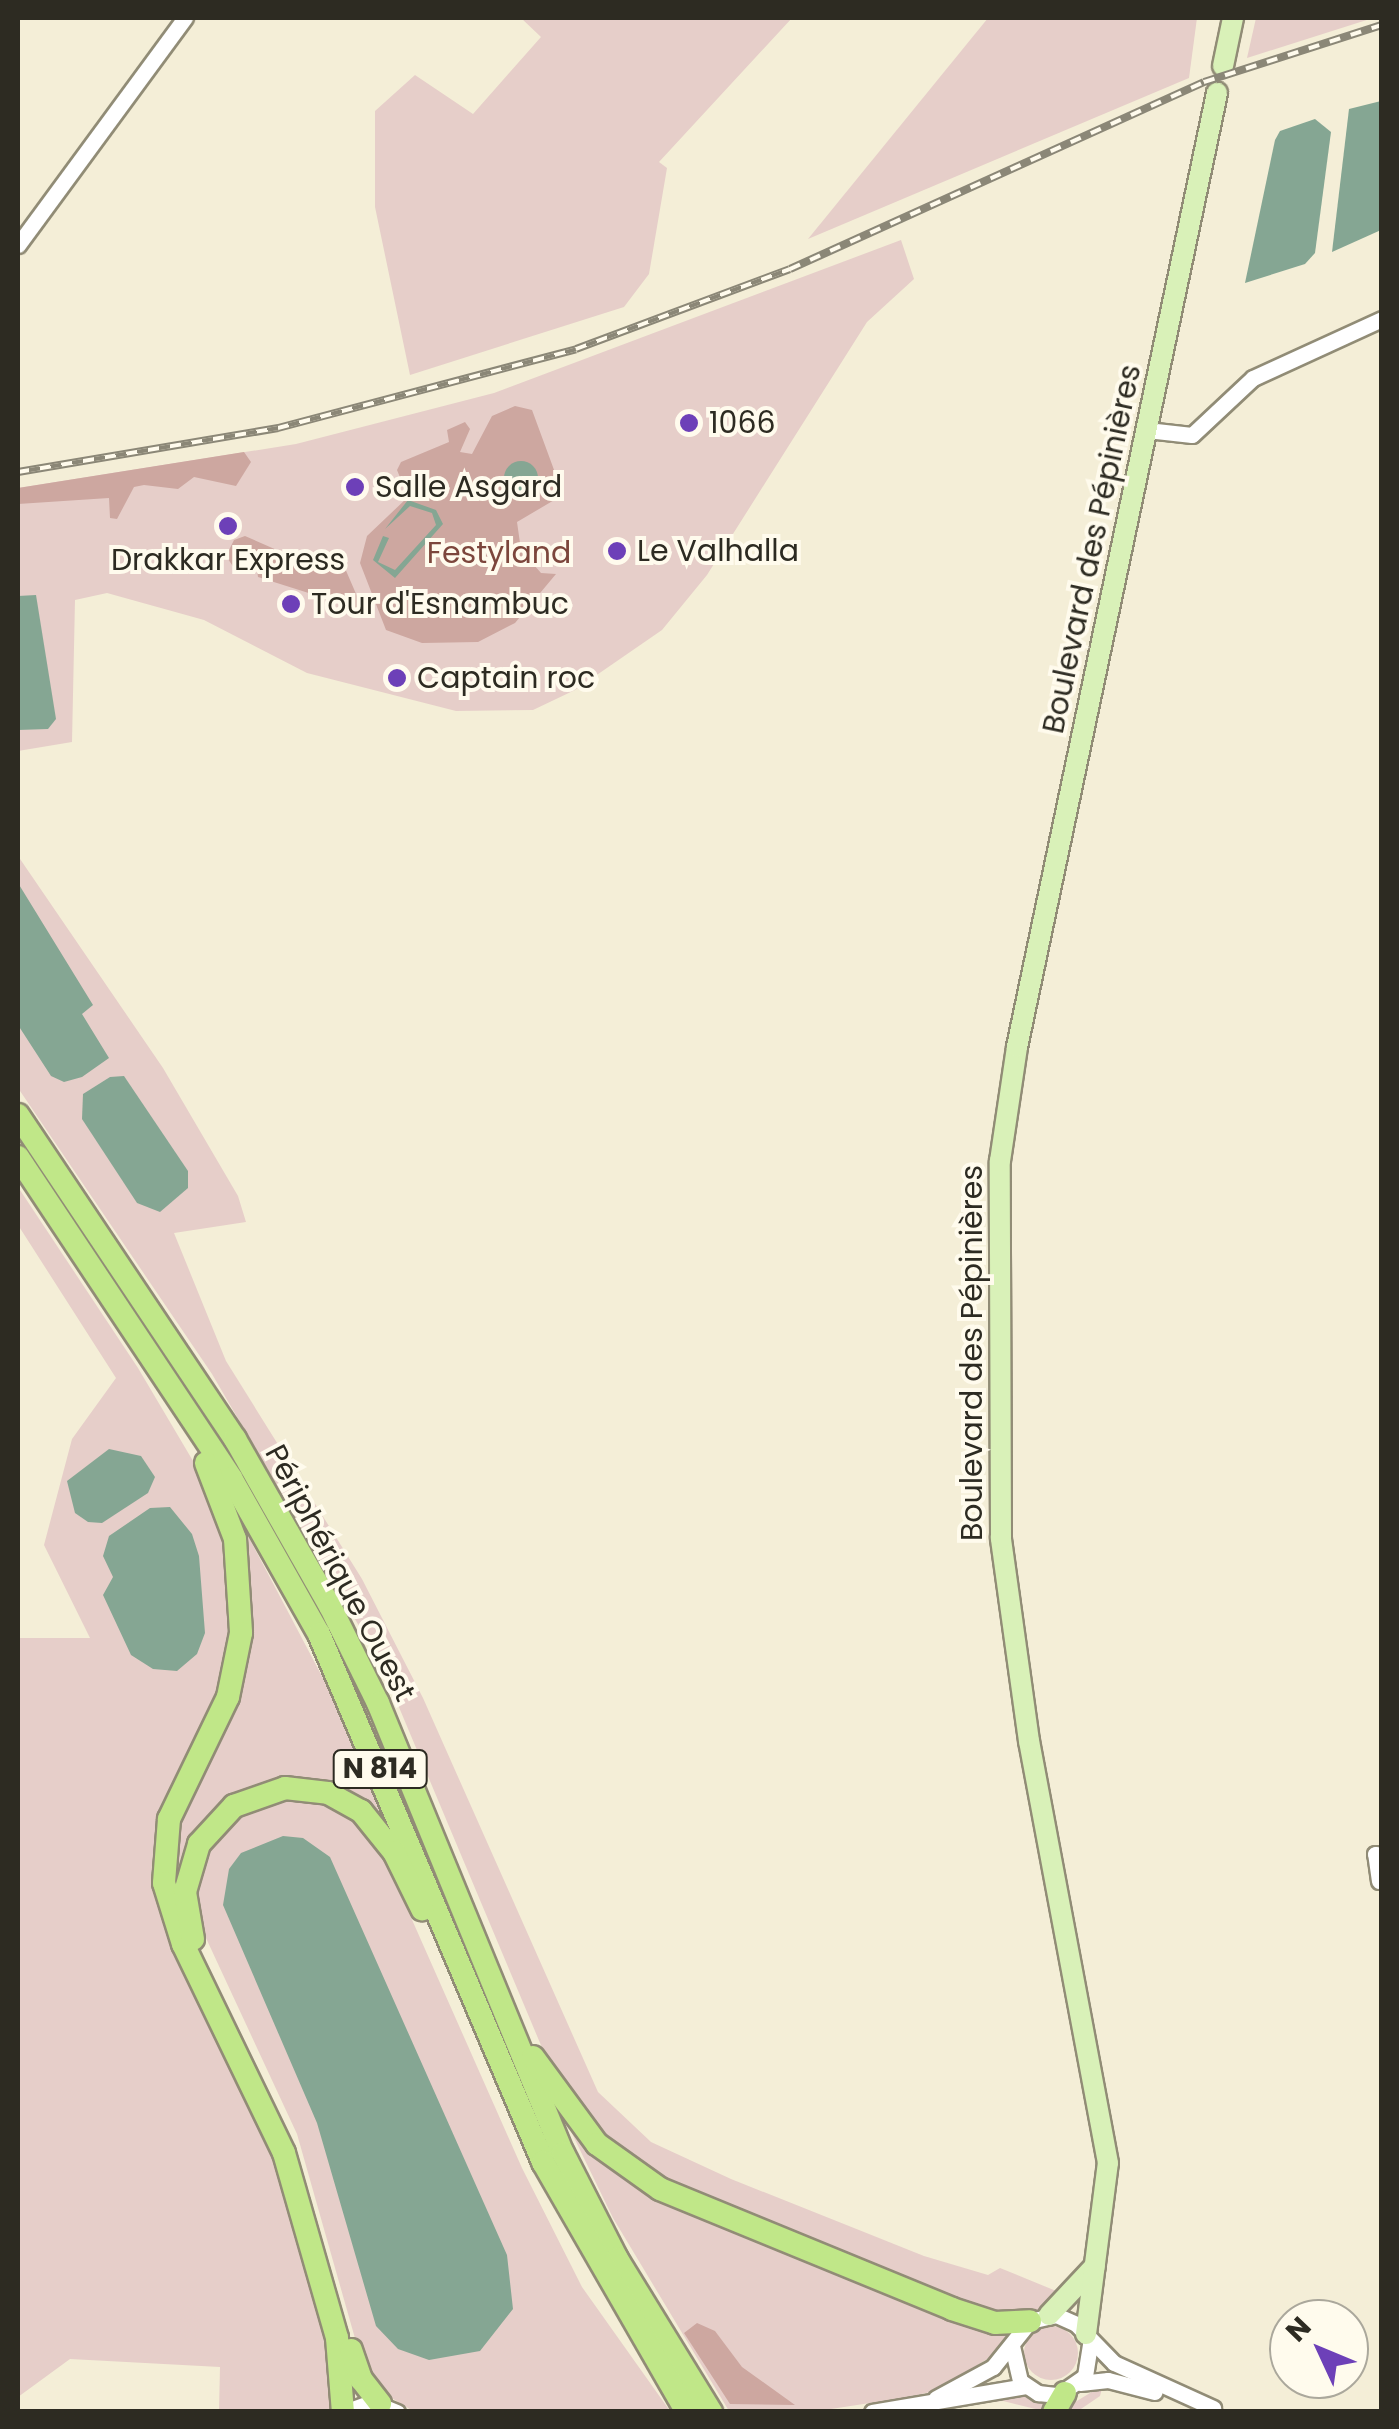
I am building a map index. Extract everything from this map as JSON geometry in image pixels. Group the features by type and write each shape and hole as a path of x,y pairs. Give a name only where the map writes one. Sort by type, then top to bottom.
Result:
{"highway":[{"name":"Périphérique Ouest","path":"18,1115 235,1439 330,1606 378,1703 506,2023 589,2206 702,2410"},
{"name":"Périphérique Ouest","path":"18,1156 231,1478 319,1634 467,1989 567,2209 702,2410"},
{"path":"125,1316 215,1480 241,1579 241,1633 228,1697 166,1830 168,1904 284,2153 337,2338 344,2412"},
{"path":"389,2407 352,2354 295,2154 192,1936 185,1892 198,1844 220,1817 264,1791 306,1788 347,1802 375,1825 394,1852 467,1989"},
{"path":"506,2023 582,2128 660,2189 952,2309 995,2322 1039,2318"}],"main road":[{"path":"1223,66 1232,18"},
{"name":"Boulevard des Pépinières","path":"1088,2339 1107,2207 1104,2112 1016,1664 1001,1538 996,1286 1000,1161 1017,1047 1217,93"},
{"path":"1039,2318 1097,2264"}],"street":[{"path":"18,245 185,18"},
{"path":"1148,430 1192,435 1253,378 1382,320"},
{"path":"1378,1881 1376,1854 1382,1855"},
{"path":"936,2398 988,2371 1039,2318 1070,2320 1088,2339 1140,2377 1218,2410"},
{"path":"1066,2396 1089,2369 1088,2339"},
{"path":"1012,2346 1013,2368 1026,2386 1044,2395 1066,2396 1108,2380 1218,2410"},
{"path":"872,2412 936,2398 1026,2386"},
{"path":"344,2412 389,2407"}],"green space":[{"path":"521,18 792,18 659,162 667,168 649,274 624,307 410,375 375,207 375,111 415,75 473,114 541,37"},
{"path":"988,18 1197,18 1189,78 808,239"},
{"path":"1256,18 1373,18 1247,58"},
{"name":"Festyland","path":"901,240 914,279 867,322 707,575 662,630 575,690 533,710 456,711 307,673 204,620 107,593 75,600 72,742 18,751 18,488 296,444 494,393"},
{"path":"515,406 532,410 557,478 556,499 517,522 521,550 541,573 556,574 515,623 478,642 422,643 386,630 360,563 367,536 408,497 397,470 401,462 449,442 447,430 465,422 470,429 460,452 472,454 492,416"},
{"path":"244,452 251,462 236,486 194,477 178,489 134,487 117,519 110,518 109,498 18,504 18,488"},
{"path":"245,536 327,572 344,566 360,603 356,608 258,577 256,563 236,571 226,556 234,540"},
{"path":"18,856 163,1068 238,1196 246,1222 174,1233 226,1361 362,1579 423,1698 598,2092 651,2142 731,2179 924,2256 988,2275 1000,2268 1066,2295 1057,2303 1018,2317 973,2307 680,2186 631,2157 594,2123 548,2062 380,1662 212,1374 18,1088"},
{"path":"18,1187 138,1368 196,1466 223,1540 231,1545 237,1585 228,1676 158,1824 154,1861 159,1900 267,2132 340,2375 329,2411 219,2411 220,2367 70,2359 18,2397 18,1638 90,1638 44,1545 72,1439 116,1378 18,1225"},
{"path":"247,1534 335,1701 391,1833 353,1798 241,1793 180,1900 169,1890 170,1830 232,1697 240,1536"},
{"path":"283,1800 324,1804 350,1817 382,1852 522,2168 582,2287 670,2411 413,2411 380,2391 362,2363 297,2134 199,1923 195,1893 210,1843 248,1806"},
{"path":"564,2117 618,2167 1009,2329 1001,2350 939,2390 909,2397 818,2411 729,2411 613,2218"},
{"path":"697,2323 715,2331 742,2367 795,2405 730,2404 684,2333"},
{"path":"1051,2326 1070,2334 1078,2353 1070,2372 1051,2380 1032,2372 1024,2353 1032,2334"},
{"path":"1103,2385 1100,2396 1078,2411 1059,2412"},
{"path":"1021,2393 1052,2404 1048,2412 1003,2401 925,2409"}],"shaded area":[{"path":"1381,101 1381,230 1332,252 1349,109"},
{"path":"1315,119 1331,132 1315,253 1305,264 1245,283 1275,140 1280,131"},
{"path":"521,461 533,466 538,478 533,490 521,495 509,490 504,478 509,466"},
{"path":"408,500 436,510 443,524 395,578 373,560 383,536 389,538 378,562 395,570 436,525 432,513 410,506 385,529"},
{"path":"36,595 56,719 48,729 18,730 18,596"},
{"path":"18,883 93,1005 82,1014 109,1058 82,1077 64,1082 51,1076 18,1025"},
{"path":"124,1076 188,1171 188,1188 160,1212 137,1203 82,1119 83,1094 110,1077"},
{"path":"109,1449 141,1456 155,1477 148,1493 102,1523 88,1522 75,1513 67,1481"},
{"path":"170,1507 192,1534 199,1556 205,1633 197,1654 177,1671 153,1669 131,1655 103,1595 113,1577 103,1556 109,1536 150,1508"},
{"path":"283,1836 303,1838 330,1857 507,2255 513,2309 480,2351 429,2360 398,2349 376,2326 317,2123 223,1905 229,1869 241,1853"}],"railway":[{"path":"18,472 278,428 576,349 790,269 1204,82 1382,25"}],"place":[{"name":"1066","path":"689,423"},
{"name":"Salle Asgard","path":"355,487"},
{"name":"Drakkar Express","path":"228,526"},
{"name":"Le Valhalla","path":"617,551"},
{"name":"Tour d'Esnambuc","path":"291,604"},
{"name":"Captain roc","path":"397,678"}]}
